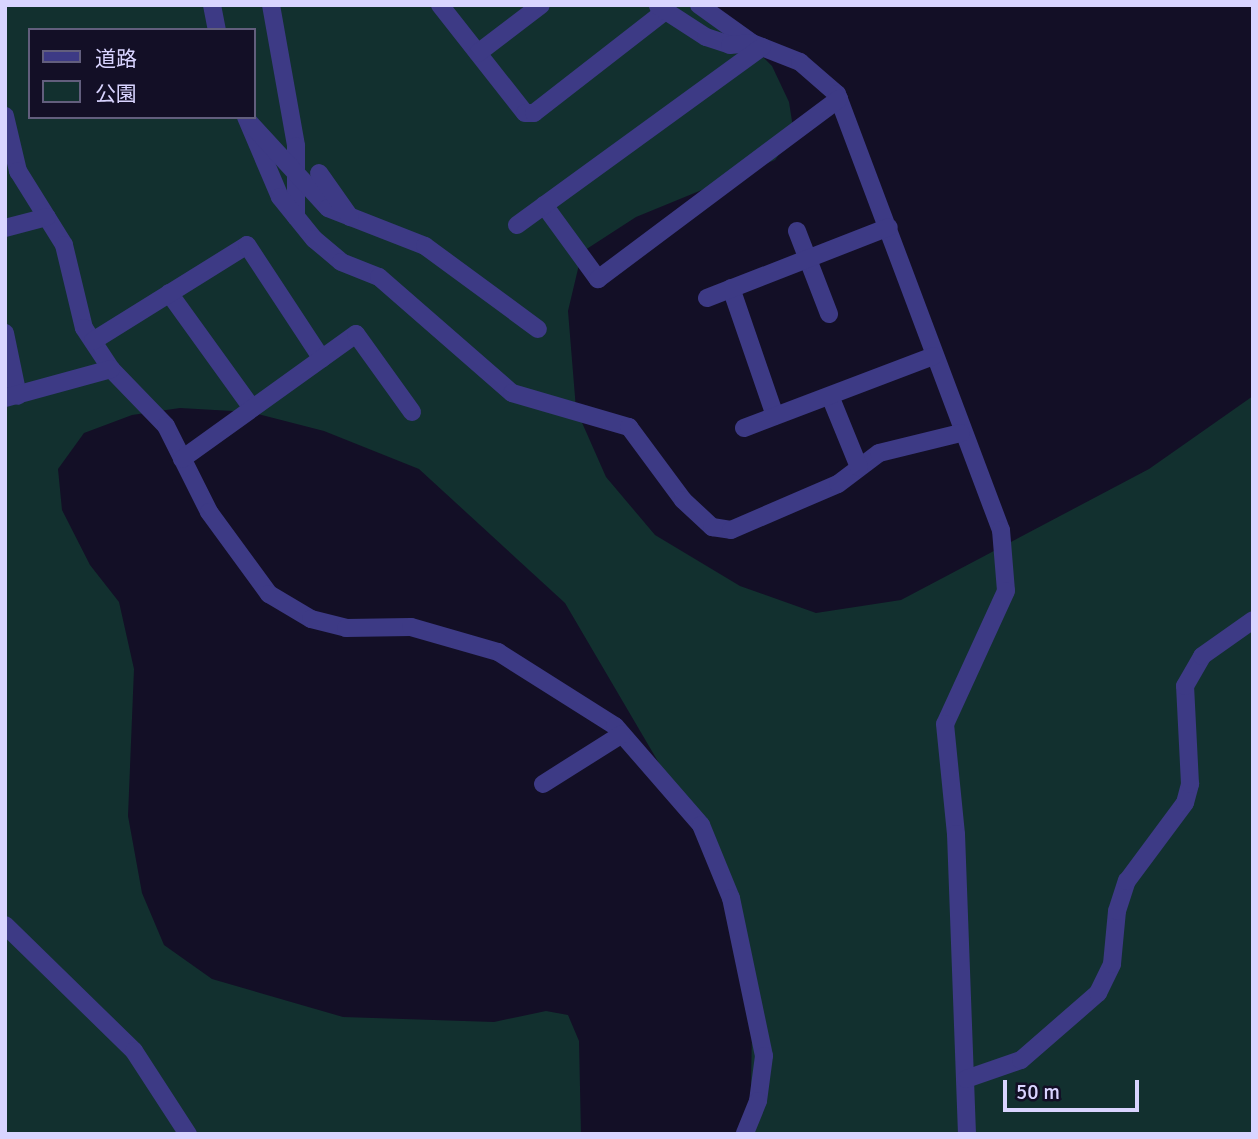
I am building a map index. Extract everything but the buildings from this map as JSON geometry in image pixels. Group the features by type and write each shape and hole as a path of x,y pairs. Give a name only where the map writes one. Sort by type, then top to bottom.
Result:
{"street":[{"path":"212,5 217,28"},
{"path":"271,5 296,146 296,217"},
{"path":"440,5 526,113 534,113 661,8 706,37 730,45 757,45"},
{"path":"478,53 541,5"},
{"path":"708,8 757,45 800,62 839,99 889,227 961,433 1002,530 1006,591 945,724 956,834 967,1134"},
{"path":"516,225 757,45"},
{"path":"544,205 598,279 839,99"},
{"path":"5,117 18,171 64,245 72,292 93,341 111,369 166,426 209,512 270,594 311,619 346,628 411,627 498,652 622,734 701,825 731,898 764,1056 758,1101 745,1134"},
{"path":"247,119 296,176 328,208 425,246 538,329"},
{"path":"247,119 281,197 296,217 332,254 379,277 512,393 629,427 683,499 712,527 731,530 838,484 879,453 961,433"},
{"path":"319,173 350,217"},
{"path":"5,228 47,217"},
{"path":"707,298 889,227"},
{"path":"797,231 829,314"},
{"path":"93,341 247,245 322,359"},
{"path":"731,288 757,338 775,416"},
{"path":"169,293 252,408"},
{"path":"5,333 11,397 111,369"},
{"path":"182,458 356,334 412,412"},
{"path":"744,428 934,356"},
{"path":"830,396 859,467"},
{"path":"966,1079 1021,1060 1098,993 1112,964 1117,911 1127,881 1185,803 1190,784 1185,686 1202,656 1253,620"},
{"path":"543,784 622,734"},
{"path":"5,925 134,1051 188,1134"}],"green space":[{"path":"5,5 689,5 745,39 772,66 789,102 794,134 775,160 636,217 582,252 568,311 576,409 606,477 655,535 740,586 816,613 901,600 1149,469 1253,396 1253,1134 750,1134 753,980 717,862 565,603 419,469 324,431 250,412 180,408 132,415 84,433 58,469 62,510 90,565 119,602 134,669 128,816 142,893 164,945 212,979 343,1017 494,1022 546,1011 568,1015 579,1041 581,1134 5,1134"}]}
